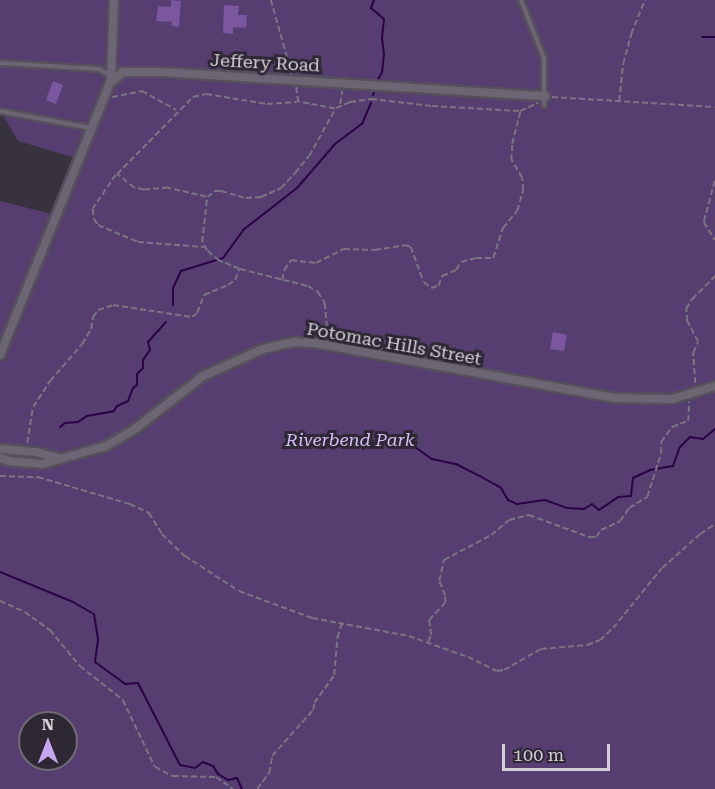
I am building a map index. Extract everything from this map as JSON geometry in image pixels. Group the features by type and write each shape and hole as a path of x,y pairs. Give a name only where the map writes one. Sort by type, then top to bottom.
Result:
{"street":[{"path":"0,354 3,338 111,79 114,0"},
{"name":"Jeffery Road","path":"111,79 123,72 138,70 344,83 545,100"},
{"name":"Potomac Hills Street","path":"0,458 42,464 58,458 84,454 121,438 203,376 263,349 293,342 329,346 616,398 662,400 691,395 715,386"},
{"name":"Potomac Hills Street","path":"0,449 27,451 58,458"}],"lane":[{"path":"521,0 527,18 541,45 546,71 545,100"},
{"path":"0,63 99,69 111,79"},
{"path":"0,111 92,129"}],"path":[{"path":"271,0 298,102"},
{"path":"619,102 623,64 631,34 645,0"},
{"path":"340,105 344,83"},
{"path":"103,100 142,91 177,110"},
{"path":"204,247 138,242 98,225 94,219 93,209 117,174 187,100 200,95 267,104 298,102 335,109"},
{"path":"329,346 325,303 318,292 308,286 239,269 219,261 204,247 201,236 207,197 220,191 246,198 261,197 281,188 309,156 335,109 340,105 371,99 432,106 520,111 545,100 715,107"},
{"path":"282,280 284,270 291,261 316,263 344,249 375,250 405,245 411,247 424,282 431,288 438,286 442,276 454,271 461,262 476,258 493,258 503,228 518,211 523,190 522,178 511,160 512,144 520,111"},
{"path":"117,174 134,188 144,190 168,188 207,197"},
{"path":"715,181 704,212 704,222 715,240"},
{"path":"27,451 33,406 50,381 82,344 91,329 93,317 99,310 113,305 192,317 197,313 204,295 235,280 239,269"},
{"path":"428,642 431,636 429,620 445,603 445,596 439,581 444,560 491,535 509,520 529,515 582,535 596,537 601,530 625,518 628,507 647,497 656,473 664,436 672,427 688,421 691,395 696,386 693,353 698,342 687,321 686,309 692,299 715,276"},
{"path":"0,477 53,480 130,504 149,513 162,534 185,556 239,591 312,618 390,631 428,642 497,671 504,670 541,648 587,645 600,640 613,628 662,568 700,534 715,524"},
{"path":"0,601 26,612 50,630 80,666 123,700 155,767 174,776 216,777 233,789"},
{"path":"258,788 269,773 272,756 313,710 314,703 334,675 337,638 342,622"}],"green space":[{"name":"Riverbend Park","path":"0,0 715,0 715,789 0,789 0,201 60,216 83,160 18,141 0,110"}],"building":[{"path":"171,0 181,1 179,27 171,26 172,22 156,21 158,6 171,7"},
{"path":"224,5 239,6 238,15 247,15 246,28 233,27 233,34 223,33"},
{"path":"53,81 63,85 56,104 46,100"},
{"path":"553,332 567,335 564,351 550,349"}],"waterway":[{"path":"374,0 371,8 384,19 382,38 384,54 382,72 378,80"},
{"path":"702,37 715,37"},
{"path":"373,95 375,89"},
{"path":"173,305 173,288 181,271 223,258 243,230 297,188 335,144 362,124 371,103"},
{"path":"60,427 65,423 78,422 87,416 114,411 117,406 128,401 133,388 137,385 137,374 143,368 143,360 150,350 148,342 166,322"},
{"path":"409,438 411,444 432,459 456,464 478,475 501,488 508,500 517,504 545,500 567,508 584,509 592,504 599,510 618,497 631,496 633,478 650,470 673,466 680,447 690,437 703,439 715,429"},
{"path":"0,572 73,602 94,614 98,640 95,662 125,684 138,683 180,765 195,768 203,762 213,766 218,774 228,780 237,778 242,789"}]}
